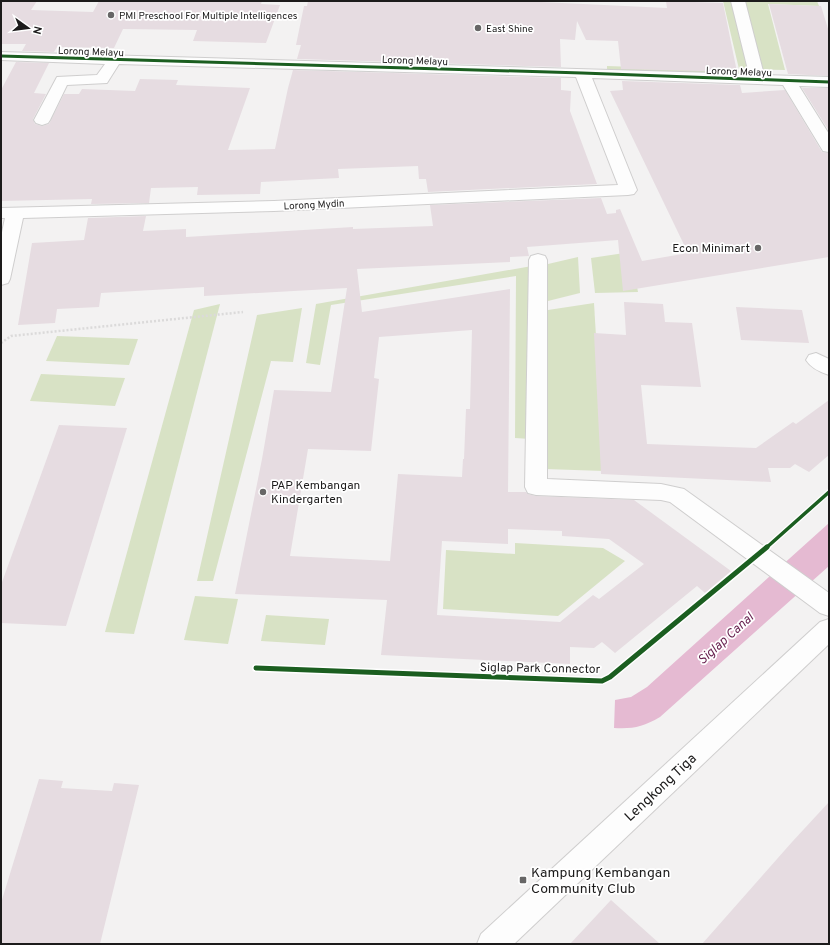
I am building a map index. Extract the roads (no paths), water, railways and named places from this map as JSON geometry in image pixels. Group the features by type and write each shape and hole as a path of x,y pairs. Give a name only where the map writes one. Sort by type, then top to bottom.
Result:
{"street":[{"name":"Lorong Melayu","path":"738,1 758,80"},
{"name":"Lorong Melayu","path":"1,56 582,73 829,82"},
{"path":"42,120 62,80 102,80 115,59"},
{"name":"Lorong Mydin","path":"8,213 274,206 628,190 582,73"},
{"name":"Lorong Melayu","path":"788,81 829,148"},
{"path":"1,279 8,213"},
{"path":"538,260 536,487 661,492 676,495 829,606"},
{"name":"Lengkong Tiga","path":"492,944 829,629"}],"water":[{"name":"Siglap Canal","path":"829,523 829,566 660,717 638,727 614,728 615,700 631,697 647,687"}],"place":[{"name":"PMI Preschool For Multiple Intelligences","path":"111,15"},
{"name":"East Shine","path":"478,28"},
{"name":"Econ Minimart","path":"758,248"},
{"name":"PAP Kembangan Kindergarten","path":"263,492"},
{"name":"Kampung Kembangan Community Club","path":"523,880"}]}
